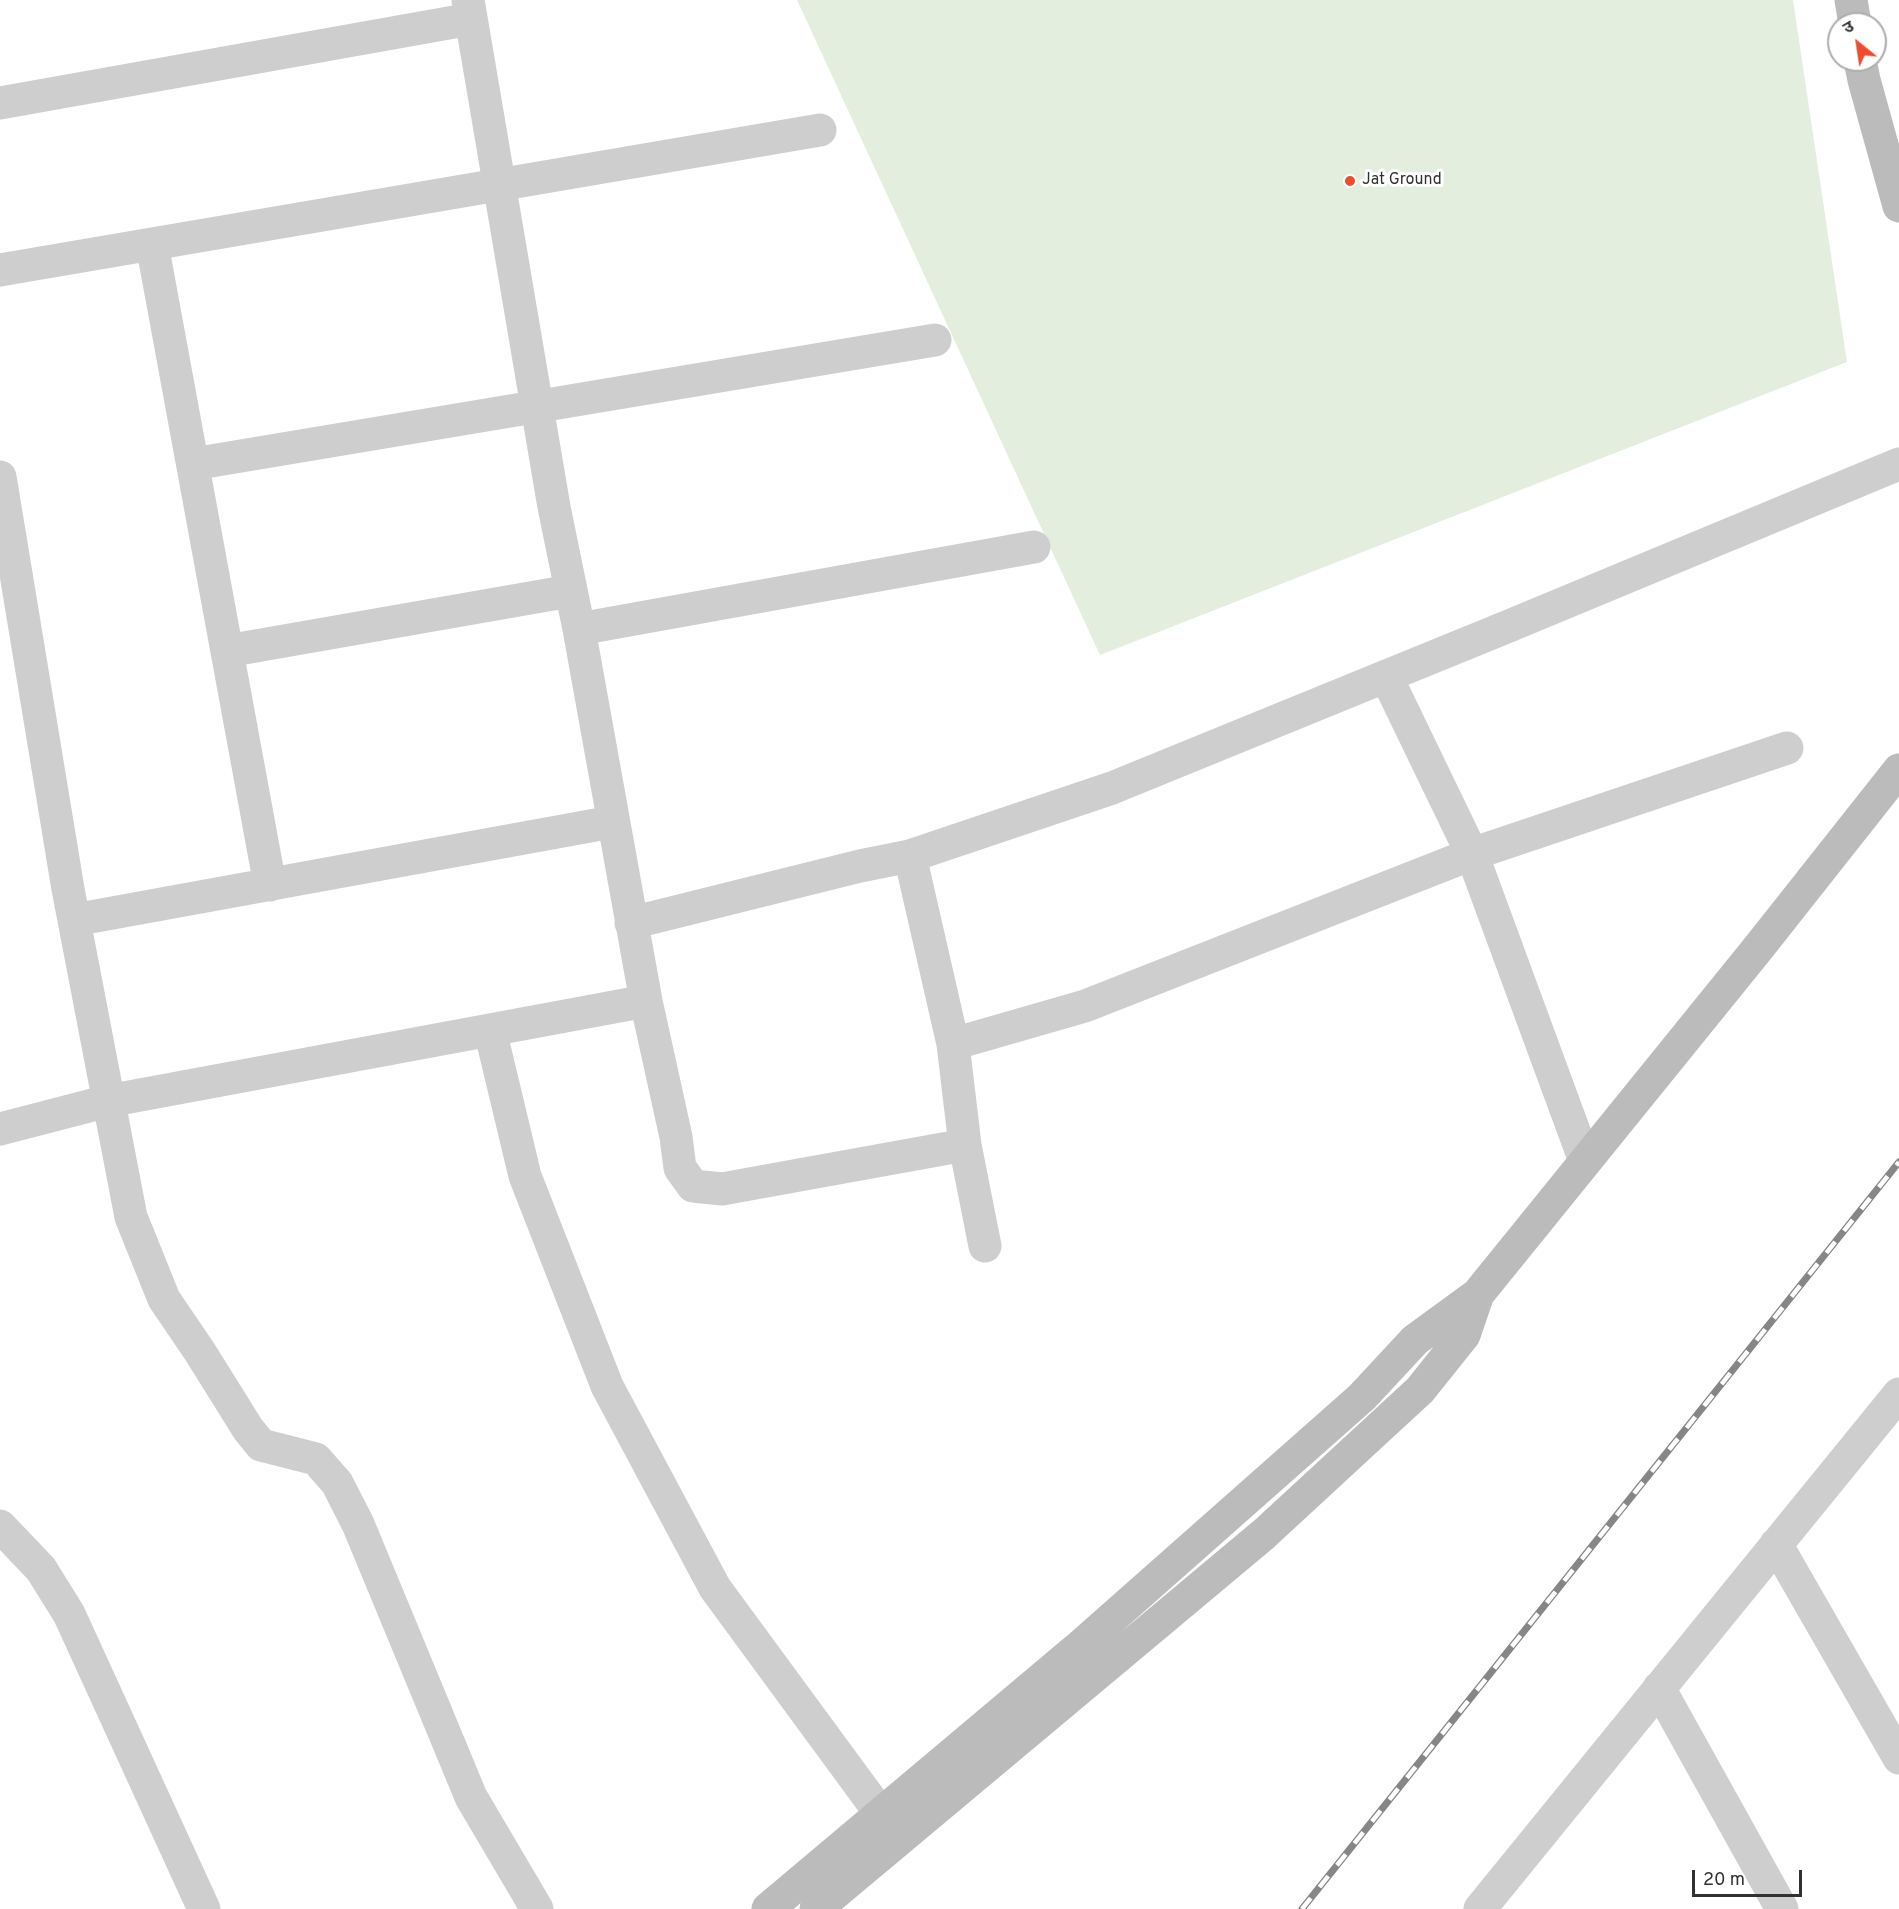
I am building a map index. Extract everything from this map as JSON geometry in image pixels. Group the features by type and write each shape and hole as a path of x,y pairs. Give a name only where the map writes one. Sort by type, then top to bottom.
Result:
{"main road":[{"path":"1862,72 1899,206"},
{"path":"768,1909 891,1825 1264,1534 1420,1390 1464,1335 1478,1294 1752,956 1899,770"},
{"path":"816,1909 891,1825"}],"street":[{"path":"0,103 469,9 537,406 570,591 579,628 612,822 646,1001 676,1137 680,1168 693,1186 722,1189 965,1145"},
{"path":"0,270 820,130"},
{"path":"152,244 270,885"},
{"path":"193,464 934,340"},
{"path":"631,923 860,866 910,856 1112,788 1899,464"},
{"path":"0,477 9,588 131,1216 164,1299 248,1429 261,1445 316,1459 337,1483 358,1524 471,1797 537,1909"},
{"path":"579,628 1034,547"},
{"path":"227,651 570,591"},
{"path":"1386,676 1472,854 1585,1161"},
{"path":"953,1044 1085,1006 1472,854 1787,748"},
{"path":"74,920 612,822"},
{"path":"910,856 953,1044 965,1145 985,1246"},
{"path":"0,1129 108,1101 646,1001"},
{"path":"490,1030 525,1176 607,1386 715,1588 891,1825"},
{"path":"1480,1909 1899,1394"},
{"path":"0,1526 41,1569 69,1614 204,1909"},
{"path":"1776,1544 1899,1758"},
{"path":"1659,1688 1782,1909"}],"green space":[{"name":"Jat Ground","path":"797,0 1793,0 1847,362 1100,655"}],"railway":[{"path":"1302,1909 1899,1162"}],"place":[{"name":"Jat Ground","path":"1350,181"}]}
